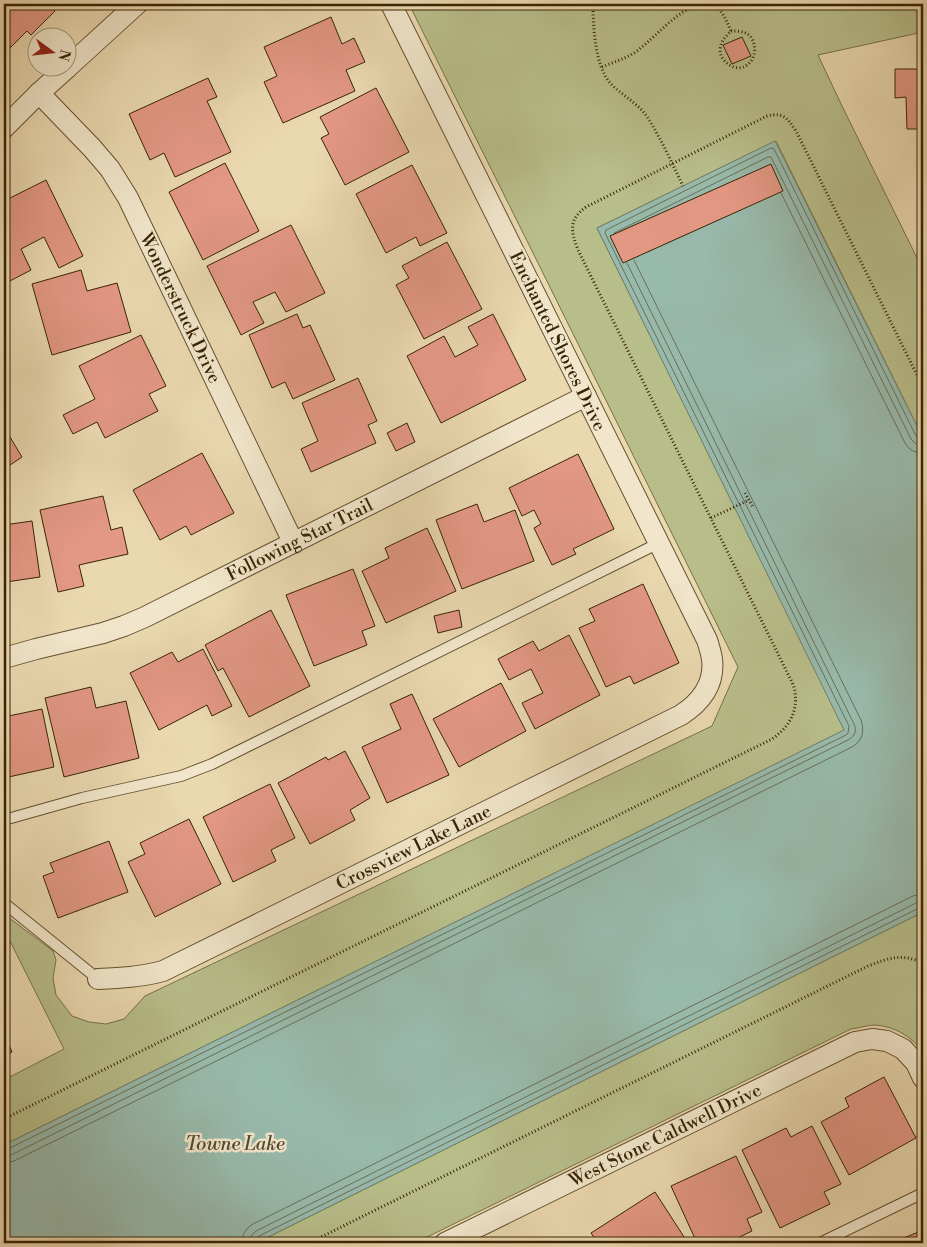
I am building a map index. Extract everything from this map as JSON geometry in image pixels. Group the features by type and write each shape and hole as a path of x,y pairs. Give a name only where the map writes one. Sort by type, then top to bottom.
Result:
{"street":[{"name":"Enchanted Shores Drive","path":"391,4 707,640 712,661 711,681"},
{"path":"78,56 131,5"},
{"path":"4,128 55,78"},
{"name":"Wonderstruck Drive","path":"39,92 110,169 128,198 293,542"},
{"name":"Following Star Trail","path":"4,658 103,633 144,617 586,396"},
{"name":"Crossview Lake Lane","path":"98,978 129,978 163,971 681,715 702,698 711,681"},
{"name":"West Stone Caldwell Drive","path":"445,1243 855,1042 872,1039 887,1041 903,1049 916,1064 923,1078"}],"lane":[{"path":"4,820 82,798 181,776 212,764 659,543"},
{"path":"4,903 98,978"},
{"path":"820,1243 923,1193"}],"path":[{"path":"593,4 595,43 602,67 610,83 647,117 682,186"},
{"path":"602,67 636,51 666,25 693,6 700,4"},
{"path":"709,4 717,7 724,15 731,31"},
{"path":"731,31 742,32 750,36 754,44 754,56 748,65 734,67 726,64 720,48 723,39 731,31"},
{"path":"745,493 752,507"},
{"path":"711,518 749,500"},
{"path":"309,1243 868,966 889,958 906,957 923,963"}],"green space":[{"path":"409,4 923,4 923,32 818,55 923,270 923,438 776,141 597,228 845,730 4,1145 4,1080 64,1049 4,929 4,914 53,951 56,960 53,978 56,995 72,1016 89,1022 106,1024 124,1019 145,996 712,726 738,667"},
{"path":"923,912 923,1051 913,1041 890,1028 869,1025 851,1029 415,1243 256,1243"}],"water":[{"name":"Towne Lake","path":"775,141 923,438 923,912 256,1243 4,1243 4,1145 844,730 597,228"}],"building":[{"path":"4,4 48,4 55,11 38,28 28,28 28,32 4,54"},
{"path":"331,17 342,44 354,38 365,62 346,70 355,91 283,123 264,82 277,76 264,47"},
{"path":"742,37 751,56 732,64 723,45"},
{"path":"895,69 923,69 923,129 907,129 906,97 895,98"},
{"path":"208,78 217,97 207,101 231,152 175,177 164,153 150,160 129,114"},
{"path":"376,88 409,152 345,185 321,138 329,134 320,117"},
{"path":"225,163 259,231 203,260 169,192"},
{"path":"771,164 783,191 623,263 610,236"},
{"path":"412,165 447,233 420,246 416,237 386,253 356,194"},
{"path":"46,180 83,256 59,268 44,237 21,249 31,270 8,282 4,272 4,201"},
{"path":"291,225 325,293 286,312 275,292 253,302 264,323 241,335 207,266"},
{"path":"447,242 482,309 424,339 396,285 409,278 402,266"},
{"path":"81,270 87,291 117,283 131,332 52,355 32,284"},
{"path":"297,314 303,328 310,325 335,380 293,399 285,382 272,388 249,335"},
{"path":"493,314 526,380 441,423 407,356 444,336 455,357 478,345 468,327"},
{"path":"141,335 166,386 149,394 158,411 105,438 97,422 73,434 63,415 95,399 79,366"},
{"path":"358,378 377,421 368,425 376,443 311,472 301,449 318,441 302,403"},
{"path":"407,423 415,442 396,451 387,433"},
{"path":"4,427 22,457 4,469"},
{"path":"202,453 234,513 191,535 186,526 160,540 133,490"},
{"path":"578,454 614,529 573,549 576,554 552,565 534,528 541,524 534,510 522,516 509,488"},
{"path":"103,496 111,530 122,527 128,554 79,565 84,586 58,592 40,510"},
{"path":"477,504 484,522 515,510 534,561 462,589 436,520"},
{"path":"32,521 40,577 6,582 9,607 4,608 4,525"},
{"path":"427,528 456,591 386,623 362,571 389,558 385,548"},
{"path":"353,569 375,626 362,631 367,645 314,666 286,595"},
{"path":"643,584 679,663 634,684 630,676 606,687 579,628 595,621 589,609"},
{"path":"271,610 310,686 249,717 223,668 218,671 205,645"},
{"path":"459,610 462,627 438,633 434,616"},
{"path":"569,635 600,695 535,729 522,703 543,693 531,669 509,680 498,659 533,641 539,651"},
{"path":"203,649 232,706 212,716 207,705 159,730 130,673 172,652 178,662"},
{"path":"501,683 526,731 459,767 433,719"},
{"path":"91,687 96,708 126,701 139,758 64,777 45,698"},
{"path":"412,694 449,775 387,803 362,747 401,729 390,704"},
{"path":"42,709 54,767 4,778 4,717"},
{"path":"345,751 370,798 350,810 355,820 310,844 278,783 326,757 328,760"},
{"path":"270,784 295,838 271,850 276,861 233,882 203,817"},
{"path":"189,819 221,884 155,917 128,862 145,854 140,843"},
{"path":"109,841 128,892 58,918 43,876 54,872 50,863"},
{"path":"4,1003 9,1015 4,1017"},
{"path":"4,1033 12,1052 4,1056"},
{"path":"884,1077 916,1138 849,1175 821,1122 849,1107 845,1098"},
{"path":"812,1126 841,1184 824,1192 830,1204 780,1228 742,1150 786,1128 791,1137"},
{"path":"736,1156 762,1212 747,1219 752,1231 727,1243 697,1243 671,1186"},
{"path":"655,1192 686,1240 681,1243 598,1243 591,1233"},
{"path":"923,1230 923,1243 892,1243"}]}
